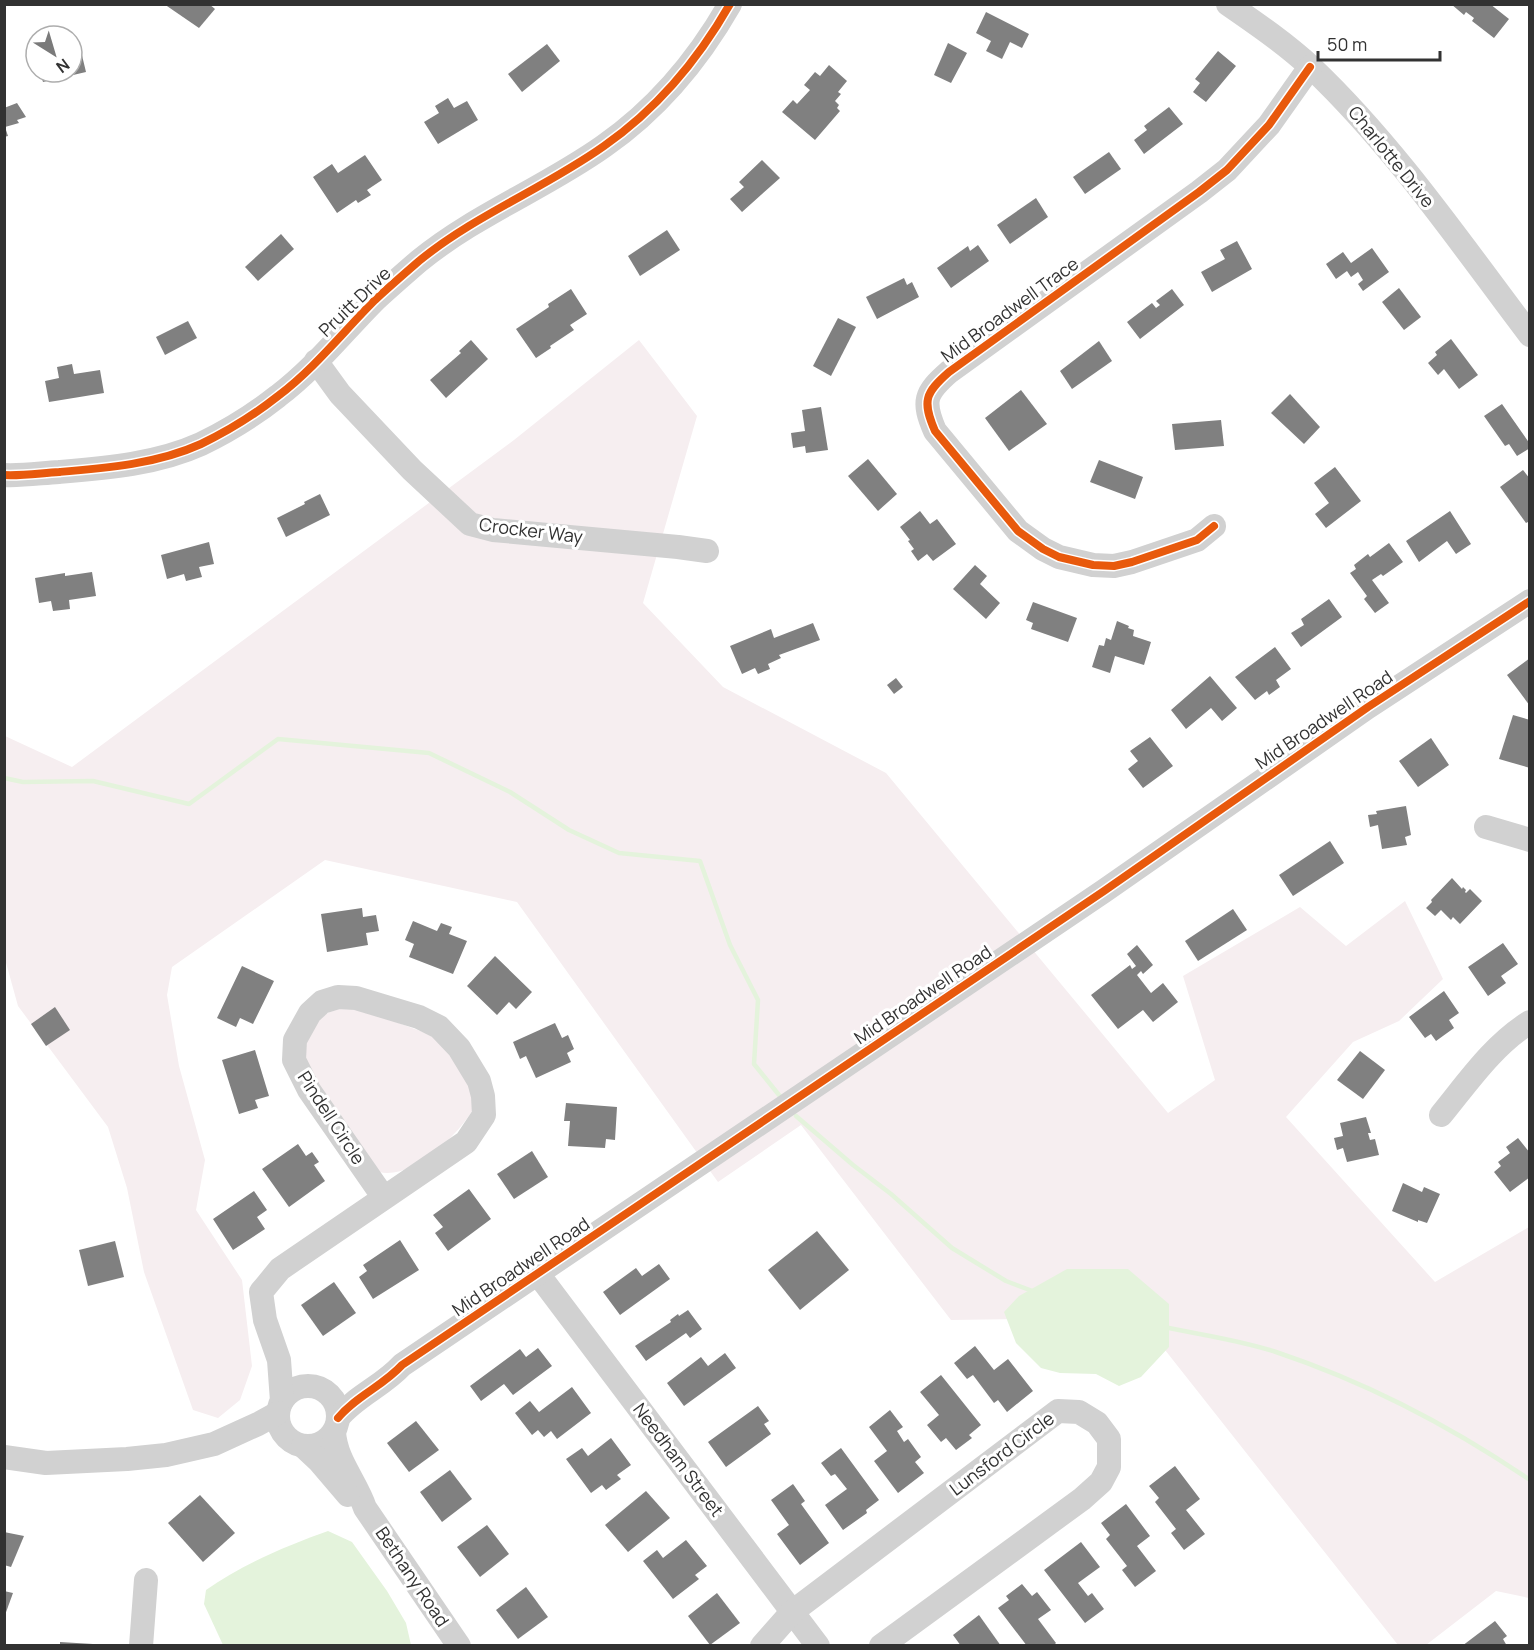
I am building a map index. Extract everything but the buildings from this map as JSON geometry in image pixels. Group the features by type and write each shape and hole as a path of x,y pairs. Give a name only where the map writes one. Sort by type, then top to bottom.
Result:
{"street":[{"name":"Pruitt Drive","path":"4,476 113,467 157,459 199,445 252,415 279,396 377,298 422,260 468,227 603,147 638,120 674,84 710,39 730,4"},
{"name":"Charlotte Drive","path":"1228,4 1269,33 1310,67 1346,102 1414,183 1530,335"},
{"name":"Mid Broadwell Trace","path":"1214,526 1197,540 1114,566 1093,565 1059,557 1042,549 1018,531 1005,517 935,431 929,416 927,400 935,385 949,372 1227,170 1269,125 1310,67"},
{"name":"Crocker Way","path":"316,361 340,394 412,470 470,524 493,530 707,551"},
{"name":"Mid Broadwell Road","path":"336,1425 355,1401 388,1379 402,1365 1104,891 1368,707 1530,601"},
{"path":"1486,827 1530,840"},
{"name":"Pindell Circle","path":"280,1407 279,1360 265,1320 261,1292 280,1269 384,1198 466,1142 484,1115 479,1081 459,1048 439,1027 419,1017 356,998 338,997 322,1002 310,1012 295,1040 294,1060 309,1090 384,1198"},
{"path":"1441,1115 1485,1061 1515,1031 1530,1022"},
{"name":"Needham Street","path":"537,1274 818,1646"},
{"name":"Pindell Circle","path":"279,1360 314,1388"},
{"name":"Mid Broadwell Road","path":"314,1388 347,1387 389,1368 402,1365"},
{"path":"4,1457 46,1462 127,1459 166,1455 214,1444 295,1442 319,1445 328,1440 336,1425 336,1403 330,1395 314,1388 292,1390 280,1407 258,1424 214,1444"},
{"path":"280,1407 278,1425 295,1442"},
{"name":"Lunsford Circle","path":"762,1646 792,1612 1058,1412 1079,1412 1097,1423 1109,1439 1109,1467 1101,1482 882,1646"},
{"name":"Bethany Road","path":"336,1425 335,1444 339,1458 355,1483 365,1508 459,1646"},
{"name":"Bethany Road","path":"295,1442 319,1461 353,1500 365,1508"},
{"path":"141,1646 147,1580"}],"shaded area":[{"path":"639,340 697,416 643,603 723,687 886,773 1168,1113 1215,1080 1183,976 1300,907 1346,946 1405,901 1443,979 1399,1021 1353,1042 1286,1117 1435,1282 1529,1227 1529,1598 1496,1591 1426,1645 1398,1645 1139,1317 951,1320 801,1125 718,1182 517,902 325,860 172,967 167,995 179,1066 205,1160 196,1210 242,1280 252,1366 240,1400 218,1418 193,1410 144,1272 127,1188 108,1127 18,1006 5,959 5,736 72,767 514,440"},
{"path":"337,1009 361,1009 431,1035 444,1046 469,1078 474,1108 467,1119 433,1153 406,1169 392,1173 379,1172 308,1065 305,1048 309,1032 322,1018"},
{"path":"1067,1269 1128,1269 1169,1304 1169,1347 1141,1377 1119,1386 1096,1374 1060,1373 1041,1368 1016,1343 1004,1312 1019,1296"},
{"path":"328,1531 352,1542 387,1591 406,1623 411,1645 223,1645 204,1604 206,1590 265,1556"}],"waterway":[{"path":"4,778 23,782 93,781 189,804 278,739 429,753 510,792 569,830 619,853 700,861 730,945 758,1000 754,1064 783,1100"},
{"path":"796,1116 891,1194 952,1248 1006,1281 1035,1292"},
{"path":"1164,1327 1262,1348 1343,1377 1439,1424 1530,1480"}],"cycle path":[{"path":"4,475 95,469 149,461 201,444 250,416 304,374 375,300 419,261 487,215 581,161 642,116 690,64 730,4"},
{"path":"1214,526 1197,540 1114,566 1093,565 1059,557 1043,549 1018,531 935,431 928,412 928,398 935,386 949,372 1227,170 1269,125 1310,67"},
{"path":"338,1418 353,1403 387,1379 402,1365 1104,891 1368,707 1530,601"}]}
